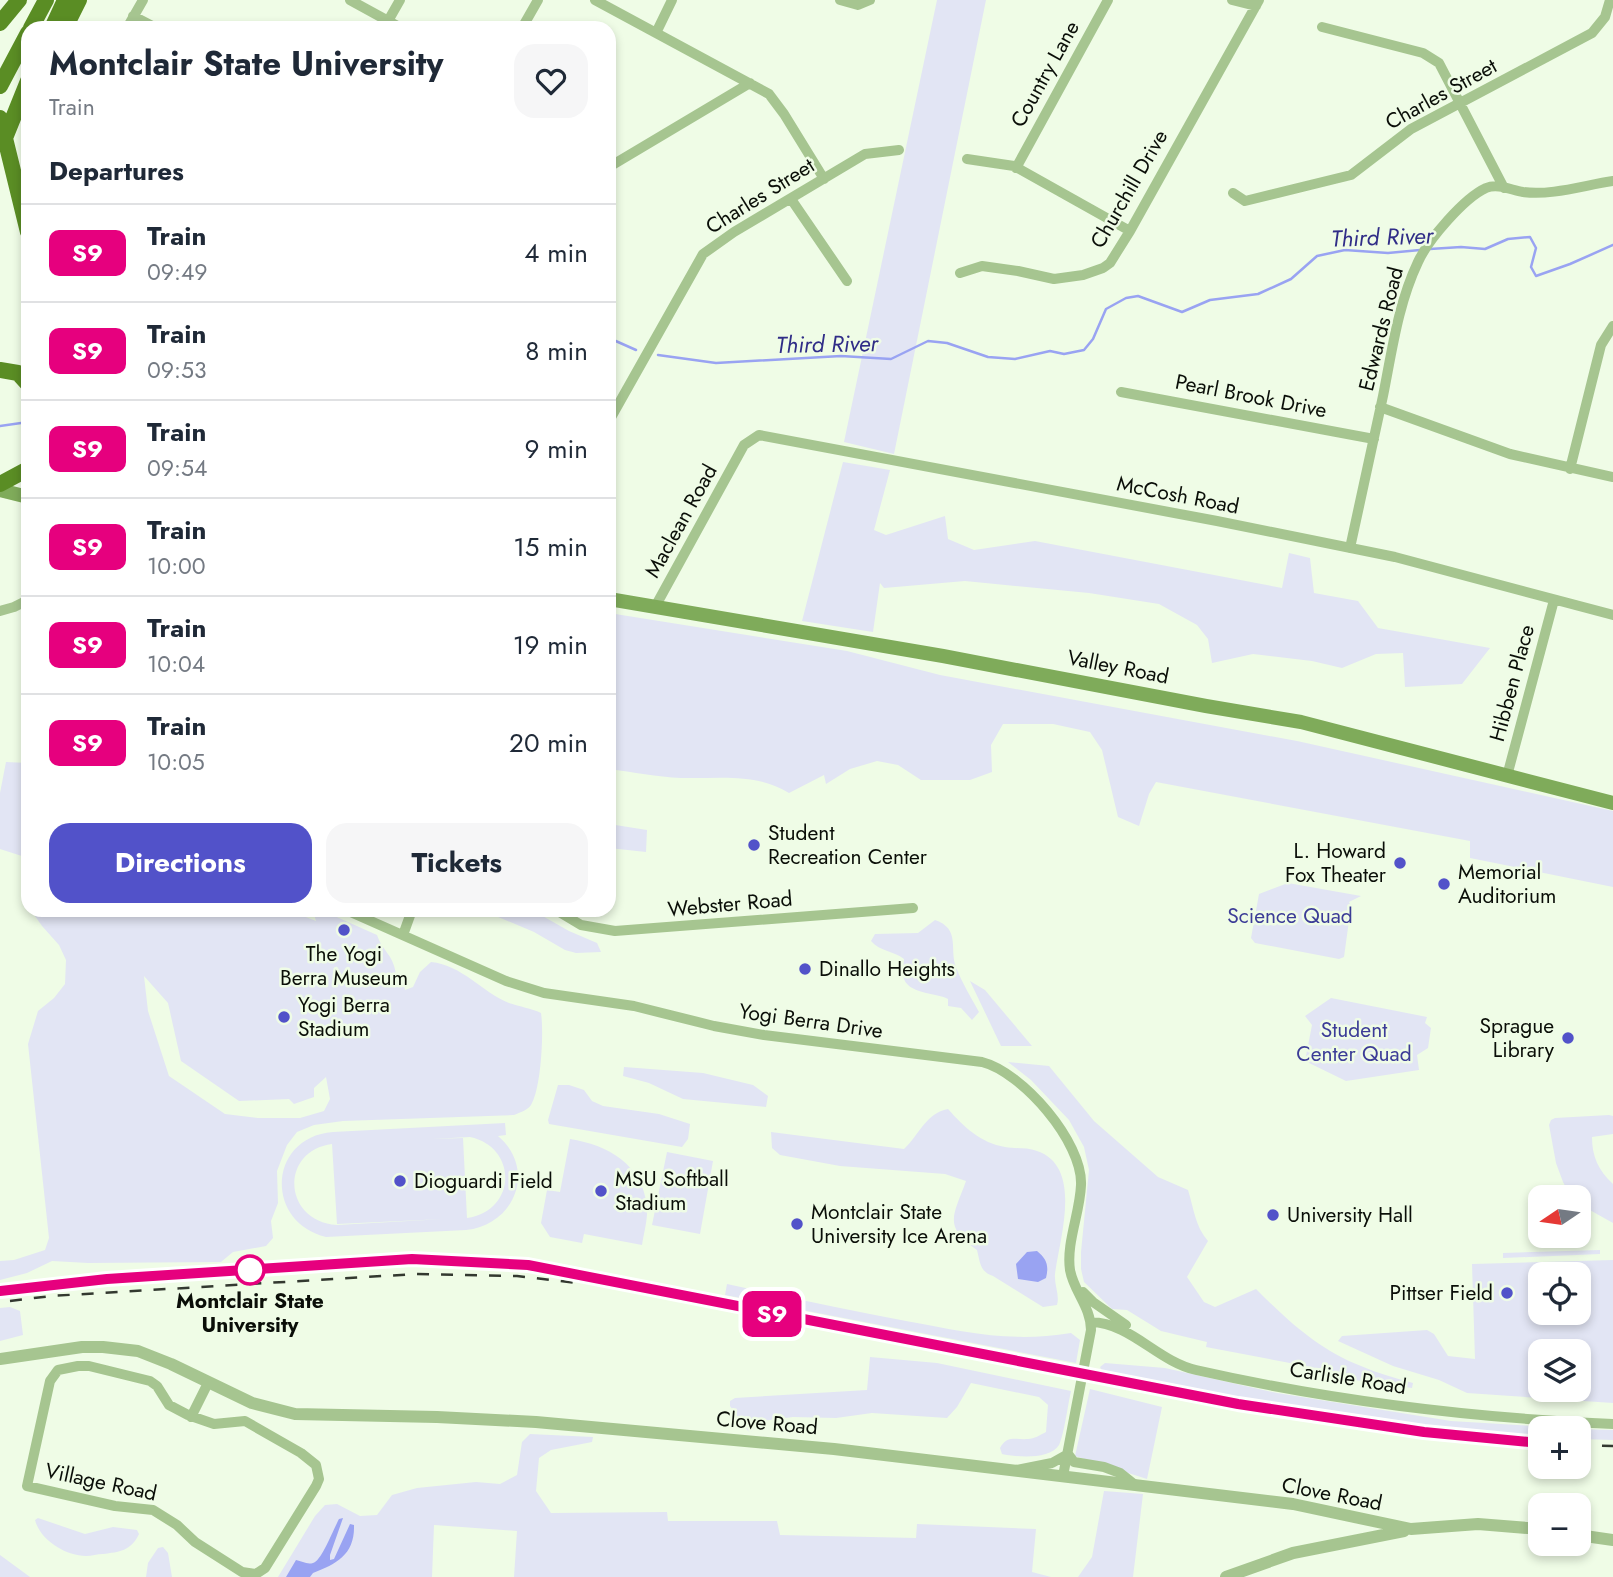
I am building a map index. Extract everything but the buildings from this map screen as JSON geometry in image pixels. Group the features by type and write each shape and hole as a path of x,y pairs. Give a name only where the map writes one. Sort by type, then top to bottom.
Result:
{"highway":[{"path":"0,23 19,0"},
{"path":"35,21 46,0"},
{"path":"55,21 65,0"},
{"path":"68,21 79,0"},
{"path":"0,86 21,46"},
{"path":"0,150 21,98"},
{"path":"0,118 21,205"},
{"path":"0,369 18,373 21,376"},
{"path":"0,487 21,473"}],"main road":[{"path":"0,487 21,494"},
{"path":"0,500 21,504"},
{"name":"Valley Road","path":"616,600 943,656 1301,722 1613,803"}],"street":[{"path":"130,21 143,0"},
{"path":"351,0 382,21"},
{"path":"388,21 400,0"},
{"path":"526,21 538,0"},
{"path":"595,0 769,94 824,179"},
{"path":"656,33 671,0"},
{"path":"841,0 858,5 870,0"},
{"name":"Country Lane","path":"1016,167 1108,0"},
{"path":"1232,0 1257,3"},
{"name":"Charles Street","path":"1233,193 1245,201 1351,175 1396,139 1592,33 1605,17 1610,0"},
{"name":"Churchill Drive","path":"960,273 982,266 1054,279 1083,275 1110,263 1130,232 1257,3"},
{"path":"133,16 143,21"},
{"path":"1322,27 1429,55 1443,69 1504,188"},
{"path":"616,163 750,83"},
{"name":"Charles Street","path":"616,409 703,254 734,232 865,154 899,150"},
{"path":"967,159 1016,167 1130,232"},
{"name":"Edwards Road","path":"1350,548 1403,303 1418,260 1443,225 1487,188 1538,192 1613,181"},
{"path":"791,199 847,281"},
{"path":"1570,469 1601,345 1613,326"},
{"name":"Pearl Brook Drive","path":"1121,391 1374,439"},
{"path":"1380,407 1485,446 1570,469 1613,477"},
{"name":"McCosh Road","path":"740,453 748,440 759,435 1395,557 1613,615"},
{"name":"Maclean Road","path":"655,607 740,453"},
{"name":"Hibben Place","path":"1507,775 1554,600"},
{"path":"0,611 21,604"},
{"name":"Webster Road","path":"568,917 581,925 615,931 913,908"},
{"name":"Yogi Berra Drive","path":"362,917 506,981 544,993 634,1006 714,1026 764,1035 968,1060 1002,1069 1017,1081 1055,1122 1077,1158 1081,1184 1070,1256 1072,1276 1091,1322"},
{"path":"403,935 409,917"},
{"path":"1072,1276 1093,1302 1146,1338 1154,1351"},
{"path":"1063,1476 1086,1364 1091,1322"},
{"name":"Carlisle Road","path":"1091,1322 1112,1324 1154,1351 1194,1370 1333,1397 1451,1412 1613,1424"},
{"name":"Clove Road","path":"0,1359 82,1347 103,1347 138,1351 266,1409 307,1416 437,1417 536,1422 844,1450 1293,1504 1411,1529 1478,1524 1528,1528"},
{"name":"Village Road","path":"89,1366 149,1381 157,1386 169,1405 191,1417 214,1424 245,1421 290,1446 316,1465 316,1486 261,1572 242,1572 195,1542 177,1525 153,1510 115,1506 27,1486 50,1381 58,1370 89,1366"},
{"path":"191,1417 208,1383"},
{"path":"1016,1470 1052,1463 1068,1454"},
{"path":"1068,1454 1074,1462 1104,1467 1135,1485"},
{"path":"1226,1577 1293,1553 1411,1529"},
{"path":"1591,1537 1613,1540"}],"green space":[{"path":"937,0 986,0 894,454 844,442"},
{"path":"843,462 890,470 874,530 886,535 945,516 948,539 974,550 1035,541 1282,588 1289,553 1310,558 1314,593 1358,601 1378,628 1490,648 1462,684 1405,687 1403,653 1376,654 1342,668 1312,661 1253,654 1212,663 1208,639 1197,625 1159,604 1089,593 965,581 884,588 880,583 873,632 802,621"},
{"path":"616,614 847,651 940,675 1297,741 1613,811 1613,887 1470,858 1470,841 1156,782 1149,794 1139,826 1118,817 1102,750 1090,732 1053,724 1003,724 991,745 992,772 970,780 921,780 898,765 877,761 850,769 826,784 824,775 789,793 776,786 749,779 672,777 616,770"},
{"path":"6,762 21,763 21,856 0,849 0,793"},
{"path":"616,825 647,830 646,852 616,849"},
{"name":"Science Quad","path":"1288,883 1361,896 1349,902 1351,906 1344,957 1339,959 1255,943 1251,938 1259,894"},
{"path":"36,917 306,917 316,921 315,917 337,917 377,935 393,962 396,974 401,973 405,990 413,987 420,972 431,962 462,973 509,1003 541,1013 541,1059 535,1095 529,1107 514,1115 343,1121 314,1125 297,1132 287,1145 277,1171 278,1203 271,1221 273,1238 266,1246 233,1252 221,1262 52,1261 27,1273 0,1280 0,1261 14,1260 45,1250 49,1238 28,1044 38,1011 54,998 65,984 66,960 59,945","holes":["144,976 168,1003 181,1061 239,1101 289,1099 294,1104 314,1097 314,1088 326,1077 330,1099 324,1111 300,1118 258,1118 225,1114 169,1076 148,1011"]},
{"path":"498,917 544,917 597,943 601,952 576,953 565,950 534,932"},
{"path":"935,920 943,924 951,934 956,967 979,1012 972,1020 961,1008 948,1006 948,999 910,987 903,976 904,959 871,941 875,934 918,933"},
{"path":"970,981 985,990 1032,1046 1001,1046"},
{"name":"Student Center Quad","path":"1331,998 1427,1017 1425,1023 1431,1028 1428,1048 1417,1055 1419,1070 1346,1081 1305,1061 1312,1025 1305,1016"},
{"path":"1008,1062 1049,1066 1094,1121 1158,1177 1188,1190 1198,1223 1208,1241 1187,1277 1204,1302 1215,1307 1256,1289 1292,1323 1331,1352 1367,1369 1413,1383 1412,1388 1354,1380 1348,1374 1206,1347 1207,1342 1161,1331 1127,1310 1112,1309 1084,1282 1081,1269 1089,1170 1084,1147 1069,1120 1031,1080"},
{"path":"624,1067 703,1073 753,1085 768,1096 766,1107 683,1099 649,1083 623,1076"},
{"path":"558,1085 584,1090 592,1101 603,1106 659,1114 690,1124 688,1139 682,1147 549,1124"},
{"path":"948,1109 981,1138 996,1145 1037,1151 1051,1159 1060,1172 1065,1206 1055,1274 1057,1305 1043,1307 983,1269 977,1250 966,1242 955,1227 955,1211 966,1181 945,1174 840,1166 780,1155 772,1148 771,1132 904,1149 928,1120 940,1111"},
{"path":"1613,1116 1613,1134 1592,1137 1597,1162 1613,1184 1613,1223 1591,1211 1591,1185 1565,1185 1556,1163 1549,1125 1555,1118"},
{"path":"505,1123 506,1135 498,1136 510,1149 516,1164 518,1179 515,1194 508,1207 497,1218 483,1226 466,1230 326,1237 306,1228 292,1215 284,1199 282,1181 286,1163 296,1148 311,1137 333,1132","holes":["470,1137 486,1143 497,1153 503,1165 505,1179 503,1192 495,1204 483,1213 467,1218 463,1138 432,1139","332,1144 337,1224 444,1219 337,1225 319,1221 306,1212 298,1200 294,1186 296,1172 303,1159 315,1149"]},
{"name":"MSU Softball Stadium","path":"570,1139 610,1152 621,1159 638,1179 647,1206 642,1245 584,1234 582,1243 550,1237 541,1223 547,1190 560,1192"},
{"path":"667,1152 713,1161 700,1234 652,1225"},
{"path":"1600,1250 1600,1254 1503,1258 1503,1253"},
{"path":"1613,1260 1613,1403 1591,1401 1591,1339 1528,1339 1528,1397 1467,1393 1439,1380 1393,1366 1338,1341 1342,1336 1427,1330 1434,1334 1448,1356 1475,1359 1472,1264 1528,1262 1528,1325 1591,1325 1591,1262 1542,1262"},
{"path":"727,1284 968,1332 1028,1337 1071,1333 1080,1340 1076,1363 725,1295"},
{"path":"10,1307 20,1311 23,1335 0,1341 0,1308"},
{"path":"870,1357 937,1363 1071,1391 1059,1445 1055,1450 1041,1455 1002,1454 1000,1448 1006,1441 1032,1438 1046,1432 1048,1405 1039,1397 971,1383 947,1418 872,1413 836,1418 793,1417 762,1421 751,1432 730,1406 730,1401 735,1398 867,1390"},
{"path":"1105,1363 1165,1368 1277,1393 1451,1421 1528,1426 1528,1437 1375,1420 1102,1371 1100,1367"},
{"path":"1090,1389 1162,1407 1147,1479 1075,1456"},
{"path":"1591,1429 1613,1430 1613,1440 1591,1439"},
{"path":"530,1434 593,1437 592,1442 551,1450 539,1458 536,1491 551,1513 667,1512 668,1521 777,1521 780,1535 916,1538 917,1524 1036,1529 1032,1572 1051,1577 514,1577 517,1531 434,1525 432,1577 278,1577 315,1516 325,1505 337,1504 360,1516 377,1515 392,1495 417,1488 476,1482 500,1484 517,1475 522,1442"},
{"path":"1104,1491 1143,1494 1133,1577 1078,1577 1092,1557"},
{"path":"38,1518 85,1534 113,1527 137,1530 139,1534 132,1544 119,1551 78,1555 62,1550 48,1540 38,1527 35,1520"},
{"path":"163,1547 168,1553 172,1577 146,1577 148,1563 158,1548"},
{"path":"0,1555 30,1577 0,1577"}],"water":[{"path":"1037,1251 1046,1263 1046,1278 1038,1282 1018,1279 1016,1264 1027,1252"},
{"path":"343,1518 330,1560 334,1559 350,1524 354,1525 354,1535 348,1551 337,1562 310,1577 286,1577 296,1560 309,1564 316,1561 339,1519"}],"waterway":[{"name":"Third River","path":"1430,249 1485,249 1508,239 1530,237 1536,248 1531,267 1536,276 1613,245"},
{"name":"Third River","path":"658,355 716,363 841,356 891,359 928,341 947,343 988,357 1015,359 1050,351 1064,354 1084,350 1093,339 1106,309 1126,298 1138,296 1182,312 1210,300 1258,294 1291,279 1317,256 1345,250 1388,253 1420,250"},
{"name":"Third River","path":"616,341 636,350"},
{"name":"Third River","path":"0,426 21,423"}],"railway":[{"path":"0,1291 107,1279 412,1259 528,1265 1238,1404 1424,1432 1528,1442"},
{"path":"10,1301 51,1296 416,1274 517,1276 578,1283"},
{"path":"1591,1445 1613,1446"}],"train":[{"name":"S9","path":"0,1291 107,1279 412,1259 528,1265 1238,1404 1424,1432 1528,1442"}],"place":[{"name":"Student Recreation Center","path":"754,845"},
{"name":"L. Howard Fox Theater","path":"1400,863"},
{"name":"Memorial Auditorium","path":"1444,884"},
{"name":"The Yogi Berra Museum","path":"344,930"},
{"name":"Dinallo Heights","path":"805,969"},
{"name":"Yogi Berra Stadium","path":"284,1017"},
{"name":"Sprague Library","path":"1568,1038"},
{"name":"Dioguardi Field","path":"400,1181"},
{"name":"MSU Softball Stadium","path":"601,1191"},
{"name":"University Hall","path":"1273,1215"},
{"name":"Montclair State University Ice Arena","path":"797,1224"},
{"name":"Montclair State University","path":"250,1270"},
{"name":"Pittser Field","path":"1507,1293"}]}
